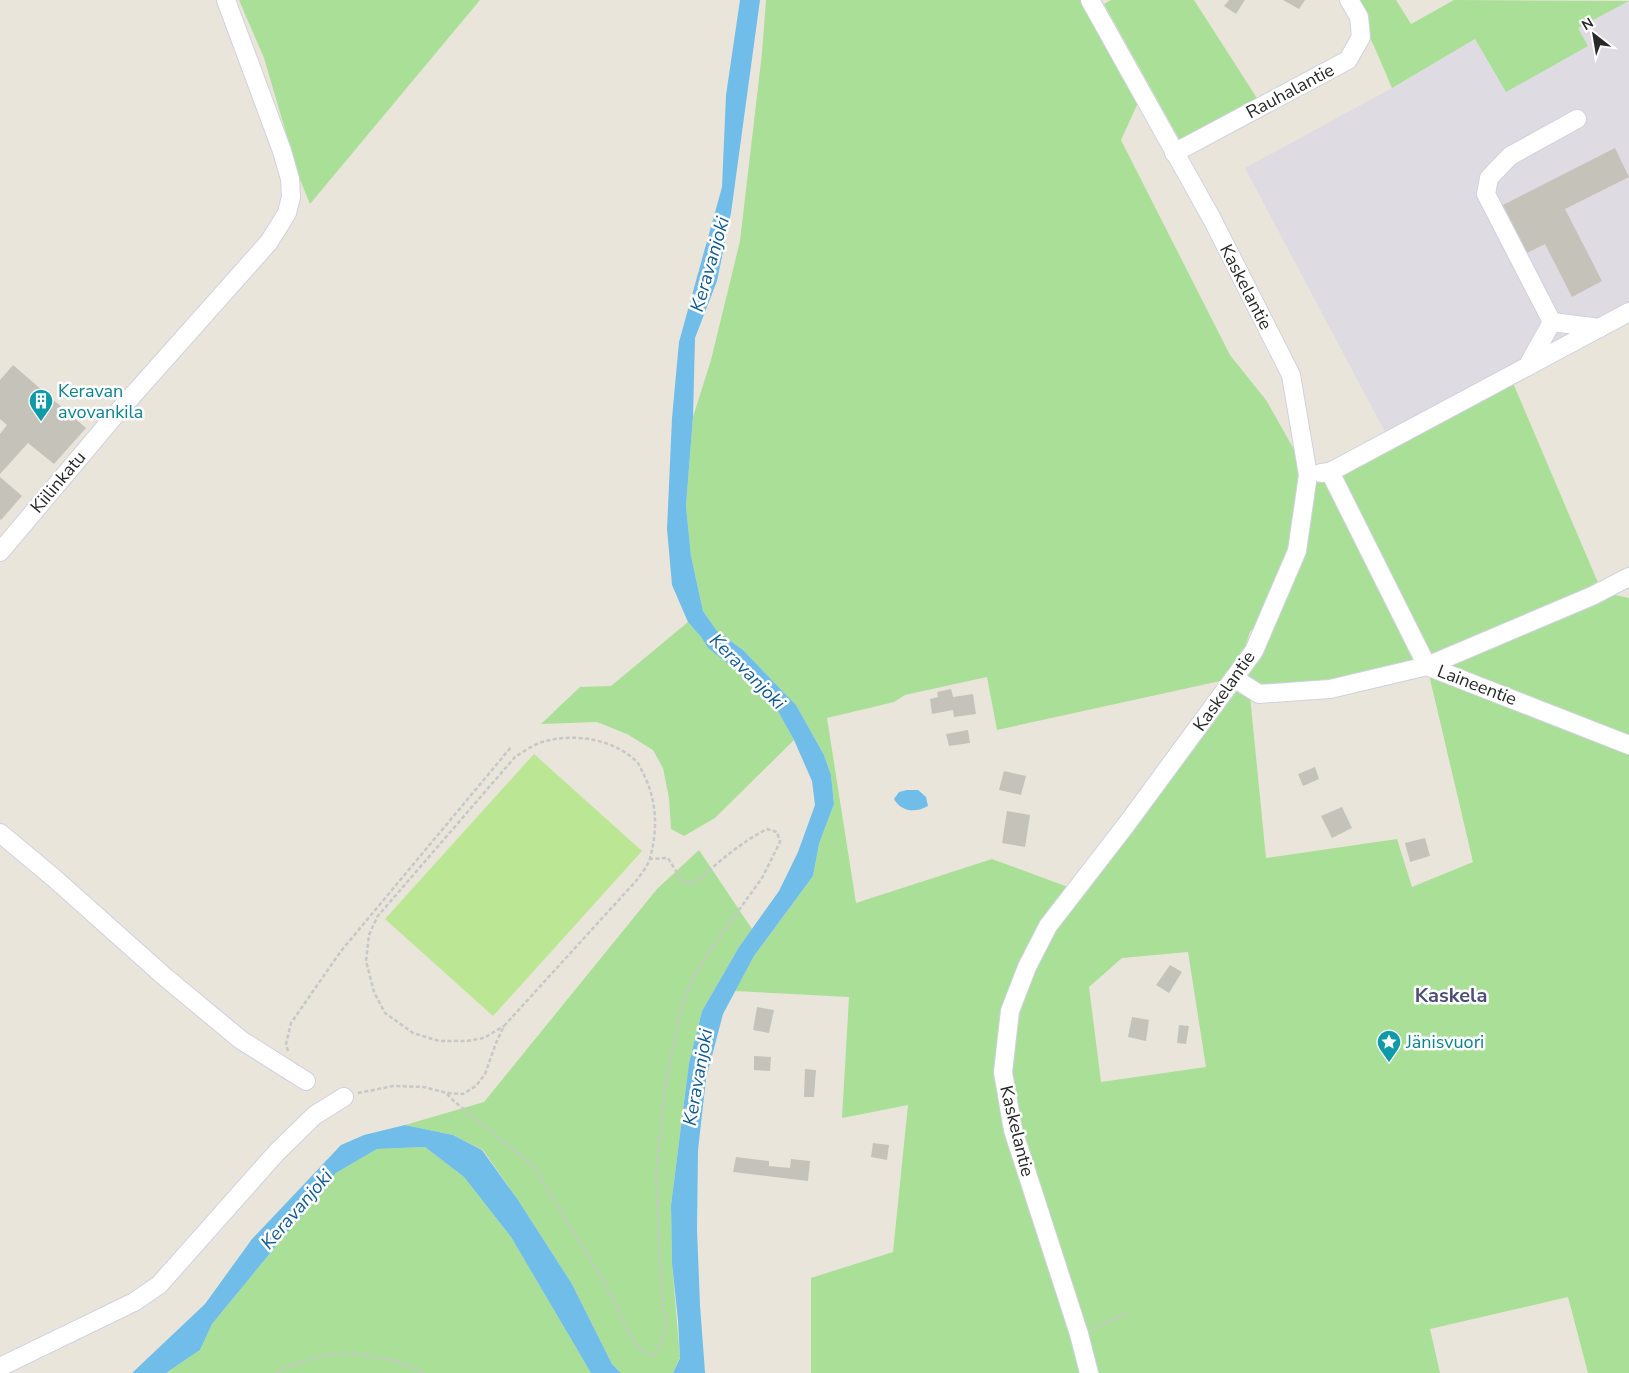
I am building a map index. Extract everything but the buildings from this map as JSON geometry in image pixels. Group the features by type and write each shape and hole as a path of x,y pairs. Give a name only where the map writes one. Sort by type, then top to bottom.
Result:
{"street":[{"name":"Kiilinkatu","path":"0,552 117,413 269,242 287,213 291,197 290,179 282,151 226,0"},
{"name":"Kaskelantie","path":"1089,1373 1079,1334 1013,1130 1003,1072 1010,1011 1027,968 1048,926 1132,818 1254,651 1297,551 1308,475 1291,375 1212,219 1090,0"},
{"name":"Rauhalantie","path":"1174,153 1348,60 1361,37 1359,17 1349,0"},
{"path":"1552,322 1486,194 1489,178 1510,156 1577,119"},
{"path":"1308,475 1330,472 1629,312"},
{"path":"1552,322 1600,328"},
{"path":"1527,367 1552,322"},
{"path":"1330,472 1427,666 1592,596 1629,577"},
{"name":"Laineentie","path":"1234,678 1259,694 1330,689 1427,666 1629,745"},
{"path":"0,833 54,878 165,977 241,1040 306,1081"},
{"path":"0,1367 134,1302 159,1285 278,1152 315,1115 344,1097"}],"path":[{"path":"572,738 596,740 619,749 636,761 648,783 655,803 656,820 650,859 636,881 504,1026 484,1038 467,1041 438,1041 413,1034 386,1013 374,992 366,961 369,935 377,917 515,757 541,742 572,738"},
{"path":"290,1058 286,1044 291,1023 341,951 512,746"},
{"path":"447,1093 454,1102 533,1166 605,1283 632,1339 643,1352 653,1355 661,1344 666,1326 661,1286 656,1172 665,1086 681,1008 694,976 762,878 780,842 777,832 767,829 748,839 694,884 682,881 668,858 650,859"},
{"path":"344,1097 393,1086 424,1087 447,1093 463,1094 476,1086 485,1074 504,1026"},
{"path":"1079,1334 1129,1312"},
{"path":"277,1373 283,1368 324,1355 358,1354 397,1361 423,1373"}],"shaded area":[{"path":"1629,1 1629,305 1385,432 1245,168 1392,88 1475,39 1506,91 1587,46 1578,28"}],"green space":[{"path":"239,0 480,0 310,204 299,177 264,58"},
{"path":"766,0 1089,0 1142,94 1121,140 1230,355 1266,400 1313,483 1510,376 1602,592 1629,598 1629,1373 1588,1373 1568,1297 1430,1329 1440,1373 811,1373 811,1278 893,1252 908,1105 842,1118 849,997 735,991 754,956 813,876 819,844 834,804 831,775 824,755 796,705 743,650 717,631 703,611 691,556 686,506 693,417 711,360 740,241 762,53","holes":["1275,601 1235,676 1250,632","1427,666 1473,862 1412,887 1397,839 1266,858 1250,696 1227,688 1076,890 992,859 856,903 827,718 894,702 905,695 987,677 997,730 1234,678 1259,694","1188,952 1206,1067 1101,1082 1089,987 1122,958"]},
{"path":"1111,0 1194,0 1262,106 1184,148 1104,4"},
{"path":"1344,0 1396,0 1411,24 1454,0 1629,1 1578,28 1588,46 1506,92 1475,39 1392,88 1359,17"},
{"path":"688,622 708,648 750,681 775,706 794,740 715,818 684,836 671,829 669,798 663,768 653,750 627,734 597,722 541,724 580,687 611,686"},
{"path":"534,754 642,851 493,1016 385,919"},
{"path":"699,850 752,929 739,947 702,1011 689,1063 671,1205 672,1264 680,1357 673,1373 621,1373 612,1364 572,1284 483,1150 453,1135 405,1125 484,1102 657,889"},
{"path":"425,1147 464,1177 511,1237 591,1373 166,1373 200,1350 212,1324 336,1173 377,1149"}],"water":[{"name":"Keravanjoki","path":"740,0 760,0 731,213 717,281 695,338 693,417 686,506 691,556 703,611 717,631 743,650 796,705 824,755 831,775 834,804 819,844 813,876 754,956 723,1014 706,1079 698,1150 697,1229 705,1373 673,1373 680,1358 672,1264 671,1205 689,1063 702,1011 739,947 779,891 798,852 815,805 812,781 794,740 775,706 750,681 708,648 688,622 672,585 667,529 672,418 679,342 722,187 726,95"},
{"path":"918,790 926,797 928,806 919,810 909,810 901,807 894,799 899,792"},
{"name":"Keravanjoki","path":"405,1125 453,1135 482,1150 518,1200 572,1284 612,1364 621,1373 591,1373 511,1237 464,1177 425,1147 377,1149 336,1173 212,1324 200,1350 166,1373 132,1373 205,1304 252,1239 341,1145 364,1135"}],"place":[{"name":"Keravan avovankila","path":"41,422"},
{"name":"Jänisvuori","path":"1389,1063"}],"district":[{"name":"Kaskela","path":"1451,995"}]}
